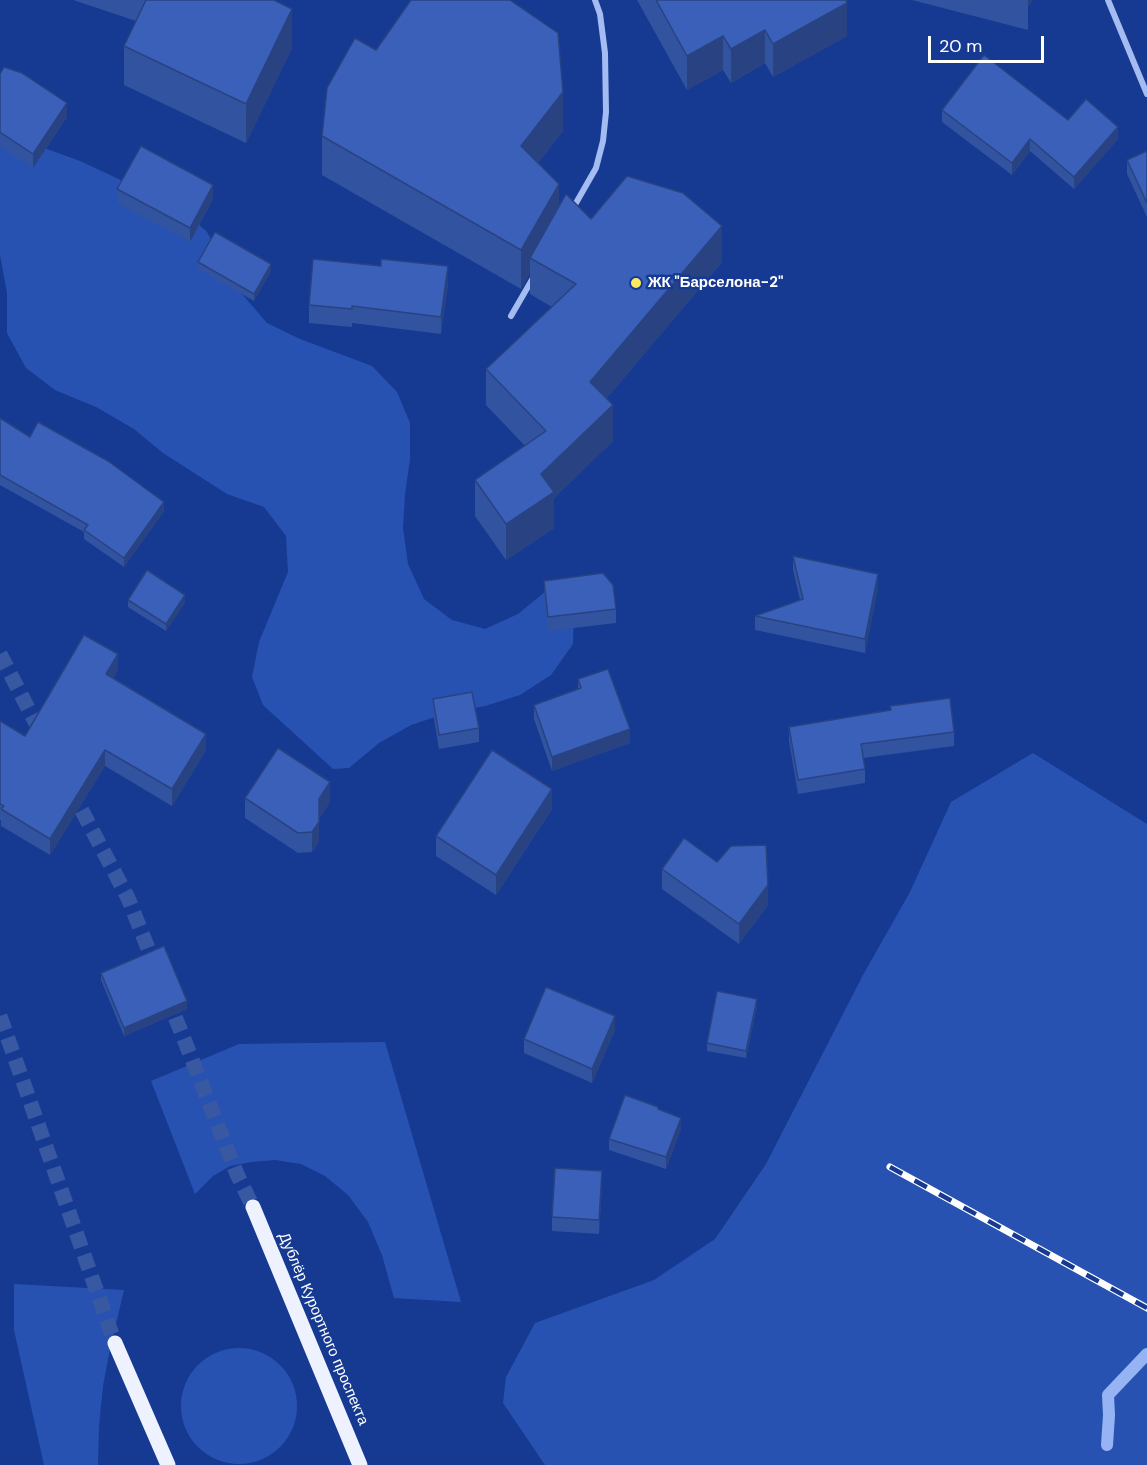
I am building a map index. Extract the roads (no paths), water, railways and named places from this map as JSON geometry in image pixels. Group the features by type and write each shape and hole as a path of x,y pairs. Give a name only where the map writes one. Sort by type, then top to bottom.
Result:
{"main road":[{"name":"Дублёр Курортного проспекта","path":"253,1207 360,1465"},
{"path":"115,1343 168,1465"}],"street":[{"path":"568,217 596,168 603,141 606,112 605,53 600,14 595,0"},
{"path":"1108,0 1147,94"},
{"path":"511,316 539,267"}],"waterway":[{"path":"1107,1445 1108,1395 1147,1354"}],"tunnel":[{"path":"0,654 43,737"},
{"path":"71,790 128,898 157,971"},
{"path":"167,996 237,1174 253,1207"},
{"path":"0,1016 115,1343"}],"railway":[{"path":"890,1167 1147,1308"}],"place":[{"name":"ЖК \"Барселона-2\"","path":"636,283"}]}
